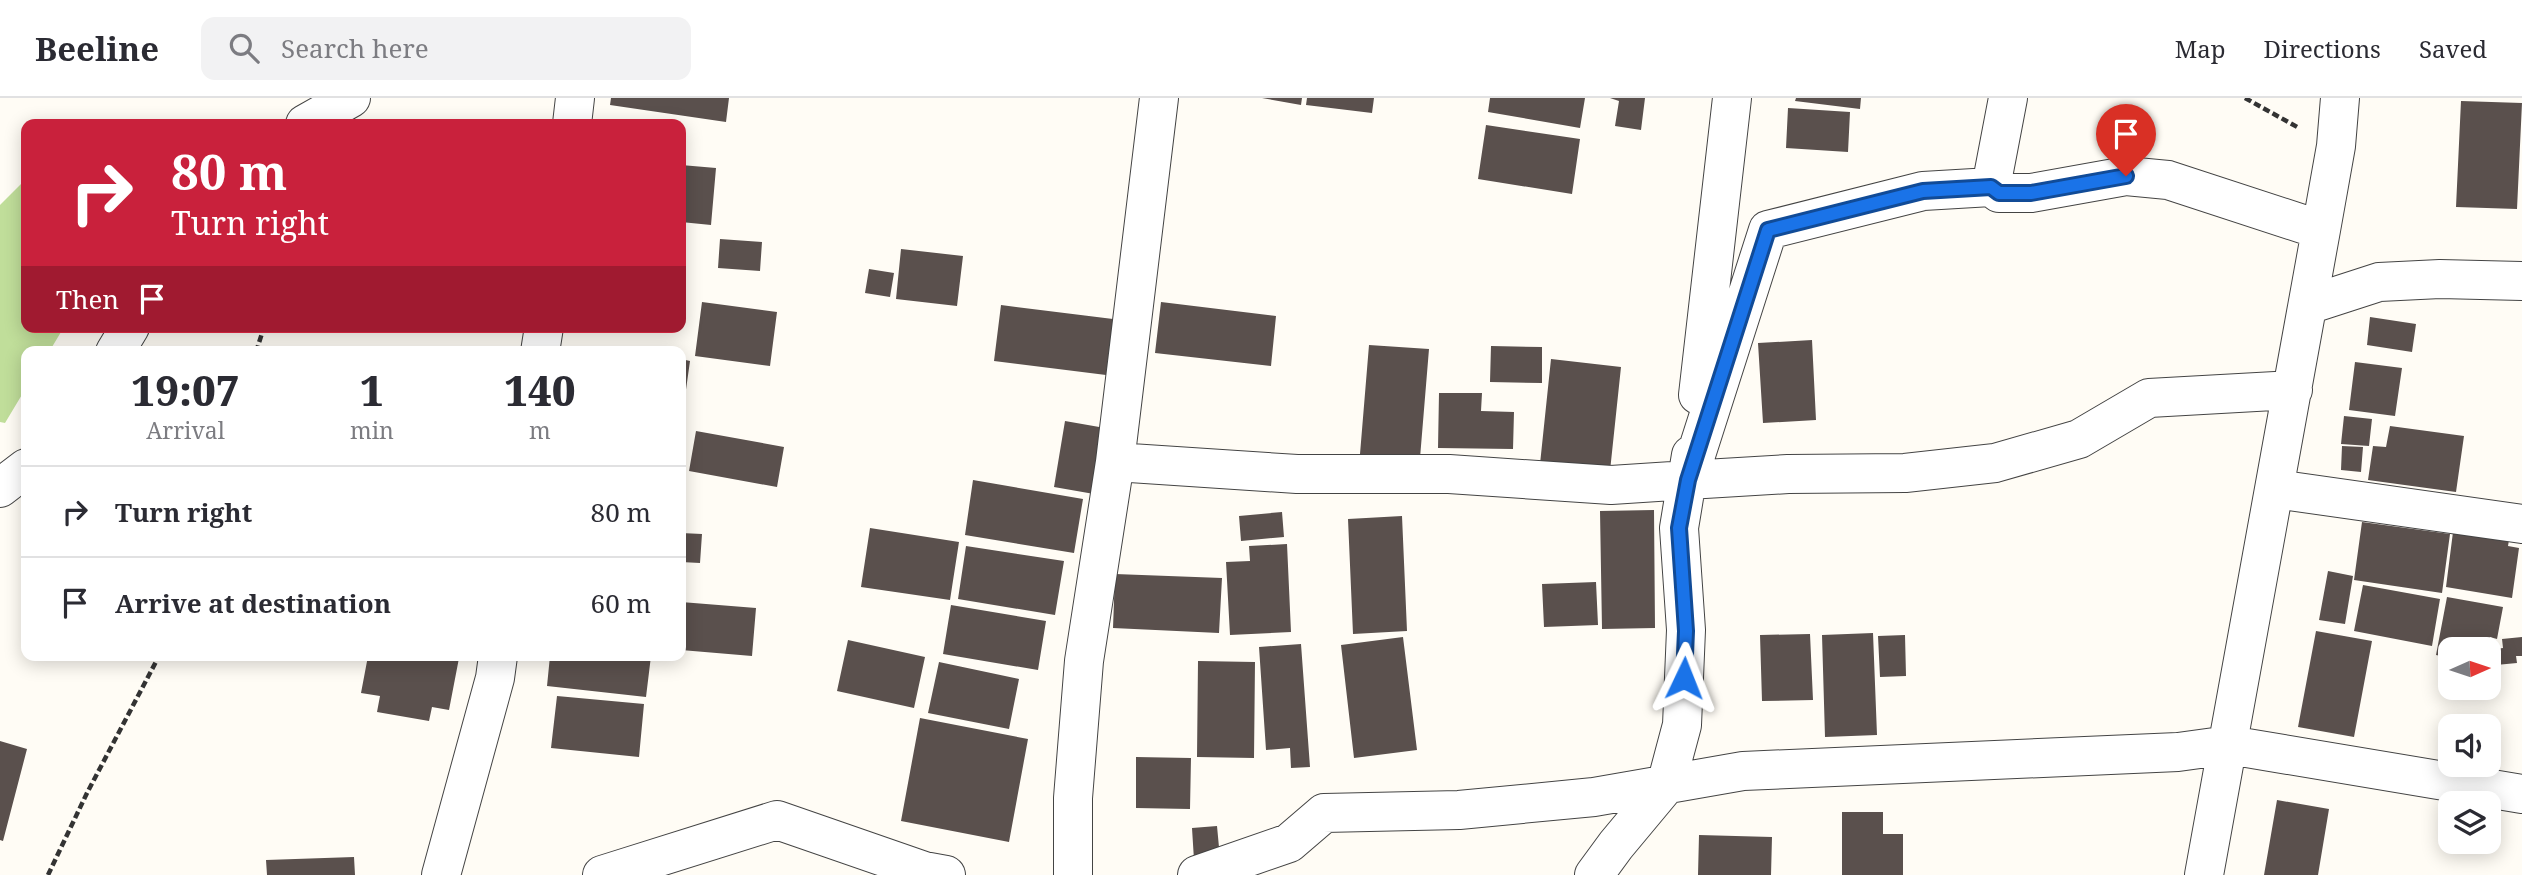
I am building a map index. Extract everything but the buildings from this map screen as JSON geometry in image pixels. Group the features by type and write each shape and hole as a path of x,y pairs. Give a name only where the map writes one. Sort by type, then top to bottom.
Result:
{"street":[{"path":"314,119 351,98"},
{"path":"573,119 575,98"},
{"path":"1073,875 1073,798 1084,661 1115,463 1159,98"},
{"path":"1594,875 1666,785 1682,725 1686,631 1679,528 1688,480 1732,98"},
{"path":"1991,187 2008,98"},
{"path":"2204,875 2322,230 2336,146 2340,98"},
{"path":"1688,480 1768,230 1923,191 1991,187 1999,193 2031,193 2126,176 2168,180 2322,230"},
{"path":"2308,305 2379,282 2440,279 2522,281"},
{"path":"1115,463 1297,474 1449,474 1611,485 1788,474 1905,473 1995,463 2079,439 2149,398 2293,390"},
{"path":"0,488 21,472"},
{"path":"2275,489 2522,524"},
{"path":"441,875 497,661"},
{"path":"1197,875 1289,843 1324,813 1458,810 1594,797 1743,771 2178,752 2229,745 2522,794"},
{"path":"602,875 777,820 924,871 946,875"}],"path":[{"path":"2245,98 2336,146"},
{"path":"48,875 87,793 156,661"}],"green space":[{"path":"21,184 21,333 60,333 53,346 21,346 21,396 5,423 0,422 0,205"}],"route":[{"path":"1684,678 1686,631 1679,528 1688,480 1768,230 1923,191 1991,187 1999,193 2031,193 2126,176"}]}
